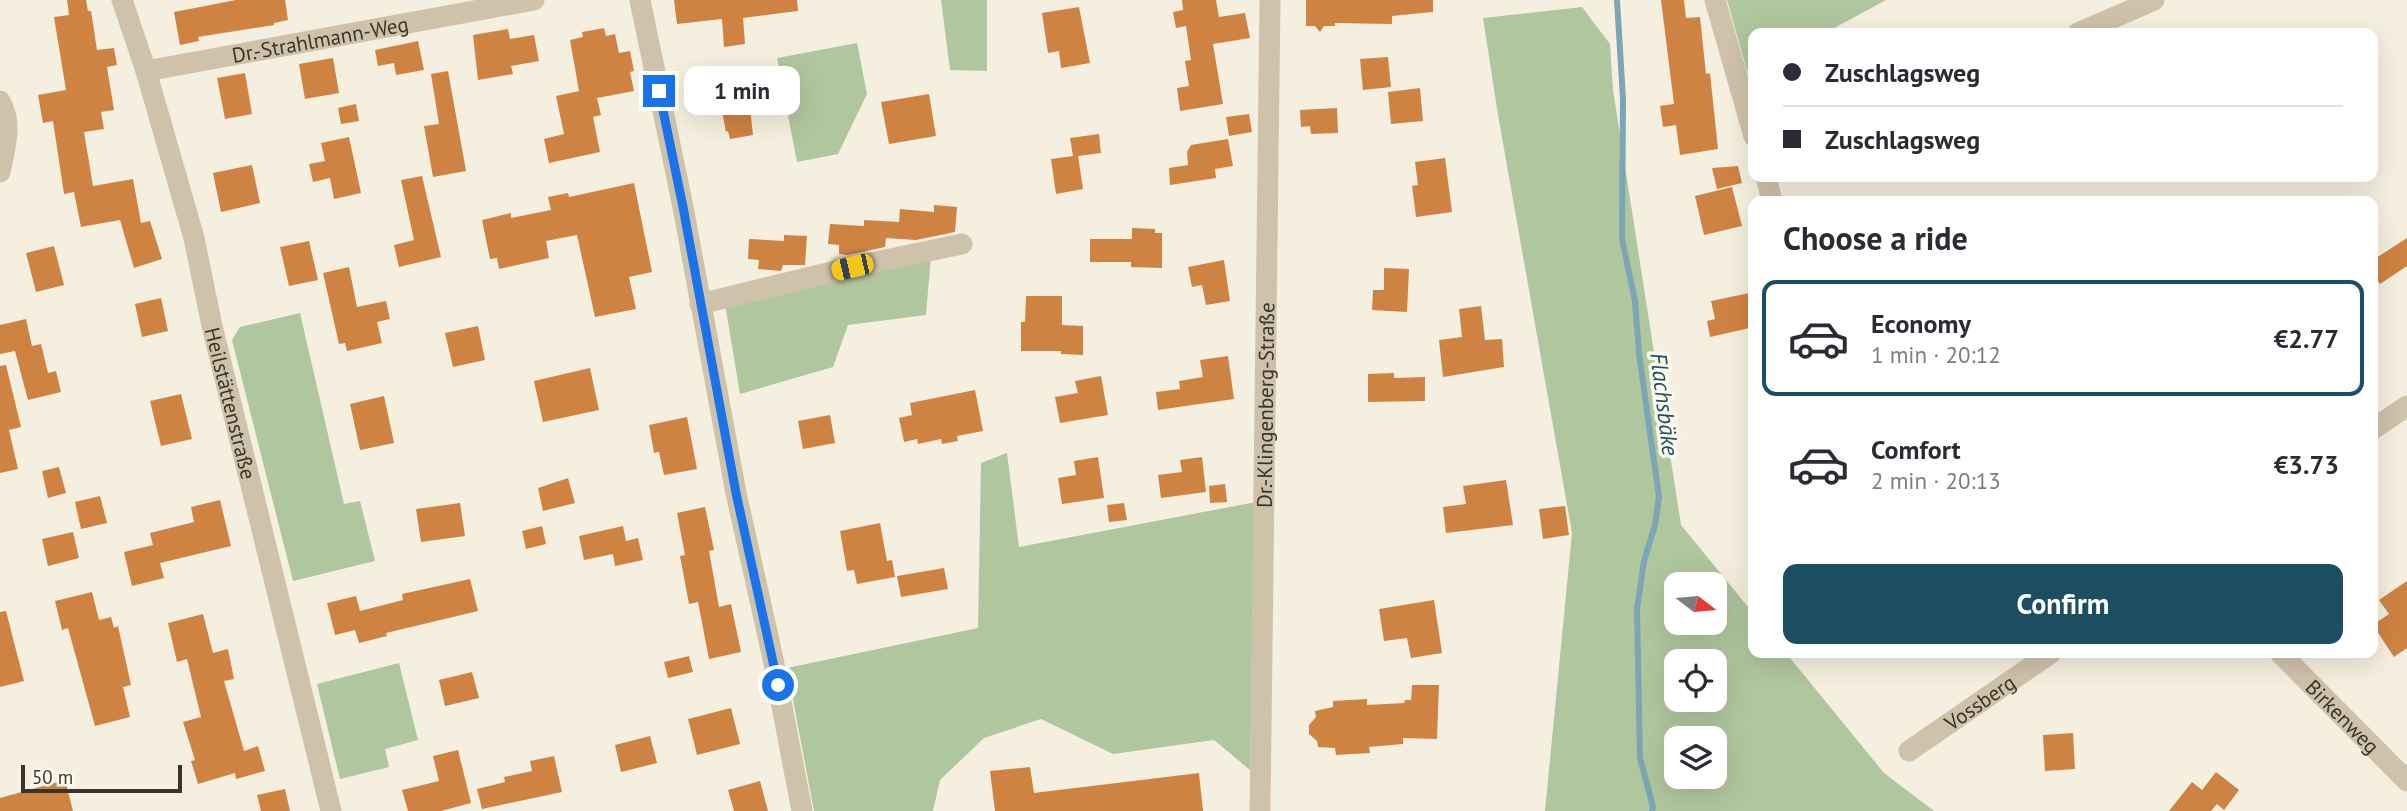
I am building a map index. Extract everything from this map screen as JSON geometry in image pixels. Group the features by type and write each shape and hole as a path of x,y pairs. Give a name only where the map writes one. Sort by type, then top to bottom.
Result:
{"street":[{"name":"Heilstättenstraße","path":"122,0 146,71 194,238 212,326 331,811"},
{"name":"Dr.-Strahlmann-Weg","path":"146,71 534,0"},
{"path":"640,0 683,207 736,493 772,654 802,811"},
{"name":"Dr.-Klingenberg-Straße","path":"1260,811 1270,0"},
{"path":"1715,0 1748,115"},
{"path":"2090,28 2154,0"},
{"path":"0,101 7,114 6,143 0,172"},
{"path":"699,304 962,244"},
{"path":"2378,426 2407,406"},
{"name":"Vossberg","path":"1909,751 2044,658"},
{"name":"Birkenweg","path":"2285,658 2407,781"}],"green space":[{"path":"941,0 987,0 987,71 950,70"},
{"path":"1727,0 1886,0 1834,28 1748,28 1747,71"},
{"path":"1582,7 1610,44 1613,90 1681,525 1719,572 1664,572 1664,635 1727,635 1727,581 1748,607 1748,658 1790,658 1884,773 1934,811 1545,811 1572,533 1483,18"},
{"path":"857,43 867,94 838,154 797,162 777,58"},
{"path":"931,256 926,315 848,325 833,367 740,394 724,298"},
{"path":"300,313 344,504 360,501 375,561 293,581 232,340 240,327"},
{"path":"1007,453 1019,547 1256,502 1250,770 1214,740 1113,754 1041,719 984,738 940,780 933,811 814,811 787,668 978,628 981,463"},
{"path":"399,663 418,740 385,749 389,767 340,779 317,684"}],"building":[{"path":"67,0 86,0 88,11 91,11 97,50 114,48 117,65 107,67 114,110 101,112 104,129 84,132 93,186 133,179 141,223 150,221 162,259 134,268 120,220 81,227 74,192 64,194 53,121 43,123 38,95 66,90 54,17 69,15"},
{"path":"236,0 285,0 288,20 274,25 198,37 199,41 180,45 174,12"},
{"path":"674,0 797,0 798,11 743,18 745,44 724,47 722,19 677,24"},
{"path":"1182,0 1216,0 1219,17 1245,13 1250,38 1213,44 1223,104 1180,111 1177,88 1189,86 1185,61 1191,60 1186,26 1176,28 1173,12 1183,10"},
{"path":"1306,0 1433,0 1433,12 1392,16 1392,24 1335,23 1335,26 1324,26 1320,32 1315,26 1306,26"},
{"path":"1661,0 1684,0 1686,18 1700,17 1706,74 1710,73 1718,149 1680,155 1676,125 1663,127 1660,106 1674,104"},
{"path":"1079,7 1090,63 1061,68 1059,51 1048,53 1042,13"},
{"path":"604,28 606,36 615,34 619,53 630,51 634,91 597,98 601,115 593,117 600,152 549,163 544,139 564,134 556,96 579,91 570,40 583,37 582,32"},
{"path":"508,29 510,39 534,35 539,61 511,66 513,74 478,80 473,35"},
{"path":"418,41 424,70 396,75 394,63 378,66 375,50"},
{"path":"1388,57 1391,87 1363,90 1360,59"},
{"path":"333,58 339,93 305,99 299,64"},
{"path":"448,71 466,171 433,177 424,126 439,124 431,74"},
{"path":"245,73 252,114 225,119 217,78"},
{"path":"745,79 746,86 760,83 763,104 750,107 753,135 730,139 728,131 726,132 717,84"},
{"path":"1420,88 1423,121 1391,124 1388,92"},
{"path":"929,94 936,136 889,144 881,102"},
{"path":"356,104 359,121 341,124 338,108"},
{"path":"1337,108 1338,133 1311,134 1310,126 1301,127 1300,110"},
{"path":"1249,114 1252,132 1229,136 1226,117"},
{"path":"1099,134 1101,153 1078,156 1083,189 1056,194 1051,159 1073,156 1070,138"},
{"path":"349,137 361,193 334,199 330,178 313,182 309,164 325,161 321,143"},
{"path":"1228,139 1233,166 1215,169 1216,178 1170,185 1169,168 1188,165 1187,152 1191,145"},
{"path":"1445,158 1452,212 1416,217 1412,186 1418,185 1415,162"},
{"path":"252,165 260,203 221,212 213,173"},
{"path":"1738,166 1742,183 1717,189 1712,168"},
{"path":"422,176 441,257 399,267 394,245 414,240 401,180"},
{"path":"634,183 652,272 629,277 636,309 595,317 577,235 546,241 549,258 499,269 497,258 490,259 482,220 511,213 511,218 551,210 548,197 568,193 569,197"},
{"path":"1732,187 1742,226 1704,235 1695,196"},
{"path":"934,205 957,207 955,232 916,240 886,238 885,247 847,255 839,254 839,245 828,244 830,224 864,226 864,220 899,222 900,209 934,212"},
{"path":"1132,228 1155,229 1155,233 1162,233 1162,268 1131,267 1131,262 1090,262 1090,239 1132,239"},
{"path":"784,235 807,236 805,265 783,265 781,271 758,269 759,260 748,259 749,239 784,241"},
{"path":"2407,238 2407,266 2380,284 2378,257"},
{"path":"309,241 318,280 289,286 280,247"},
{"path":"54,246 64,285 36,292 26,253"},
{"path":"1224,260 1230,301 1206,305 1202,285 1192,287 1188,267"},
{"path":"349,267 357,307 386,301 390,319 377,322 382,343 347,351 345,343 339,344 323,273"},
{"path":"1384,268 1409,269 1407,312 1372,310 1373,290 1384,290"},
{"path":"1748,293 1748,328 1710,337 1707,321 1715,319 1711,301"},
{"path":"1026,296 1062,296 1062,325 1083,326 1083,355 1061,354 1061,351 1021,351 1021,322 1025,322"},
{"path":"161,298 168,331 142,337 135,304"},
{"path":"1481,306 1485,340 1502,339 1504,367 1443,377 1439,340 1462,337 1459,309"},
{"path":"26,319 32,346 41,344 48,373 56,371 61,392 28,400 15,351 0,354 0,325"},
{"path":"478,326 485,360 453,367 445,333"},
{"path":"1228,356 1234,399 1158,410 1156,392 1180,389 1179,381 1203,377 1200,360"},
{"path":"6,365 21,427 9,430 18,469 0,473 0,366"},
{"path":"590,368 599,410 543,422 534,381"},
{"path":"1394,373 1394,378 1425,377 1425,401 1368,402 1368,374"},
{"path":"1101,376 1108,415 1060,423 1055,397 1078,393 1075,381"},
{"path":"975,390 983,431 957,436 958,441 942,444 941,439 918,444 917,439 904,442 899,418 912,415 910,403"},
{"path":"181,394 192,439 161,446 150,401"},
{"path":"384,396 394,443 360,450 350,404"},
{"path":"830,415 835,443 803,449 798,421"},
{"path":"687,417 697,469 664,475 659,452 654,453 649,425"},
{"path":"1098,457 1104,498 1062,504 1058,478 1076,475 1074,461"},
{"path":"1202,457 1206,492 1161,498 1158,475 1182,472 1180,460"},
{"path":"59,467 66,493 48,498 42,471"},
{"path":"568,478 575,503 543,511 538,488"},
{"path":"1506,480 1513,525 1446,533 1443,507 1466,504 1463,486"},
{"path":"1225,484 1227,502 1210,503 1209,486"},
{"path":"100,496 107,523 81,529 75,502"},
{"path":"220,500 231,546 160,563 164,578 132,586 124,552 153,545 150,533 194,522 191,507"},
{"path":"460,503 465,536 421,542 416,509"},
{"path":"1124,503 1127,520 1109,522 1107,505"},
{"path":"1565,506 1569,535 1543,539 1539,509"},
{"path":"705,507 714,550 709,551 719,607 731,604 741,652 709,659 698,602 689,604 680,556 685,555 677,513"},
{"path":"880,523 887,561 892,560 895,577 857,584 854,570 847,571 840,531"},
{"path":"542,526 546,544 526,549 522,531"},
{"path":"623,526 626,541 638,538 643,560 615,566 613,554 584,560 579,536"},
{"path":"73,532 79,558 48,566 42,539"},
{"path":"944,568 948,589 901,597 897,576"},
{"path":"470,579 478,611 386,633 387,636 359,643 355,630 335,635 327,603 356,596 360,611 403,600 402,594"},
{"path":"2407,581 2407,648 2394,657 2378,633 2378,622 2389,614 2379,600"},
{"path":"92,592 99,620 111,617 114,628 118,626 131,685 123,687 130,717 95,726 68,628 62,630 55,601"},
{"path":"1434,600 1442,653 1411,658 1407,638 1384,641 1379,609"},
{"path":"6,611 24,681 0,687 0,612"},
{"path":"203,614 213,653 228,649 234,679 224,681 244,751 258,746 265,771 236,779 235,773 198,784 191,761 195,760 183,722 201,717 187,659 177,662 168,623"},
{"path":"689,656 693,672 668,678 664,662"},
{"path":"472,672 479,698 445,706 439,680"},
{"path":"1412,685 1439,685 1437,739 1403,738 1403,744 1369,747 1370,753 1336,755 1335,748 1318,747 1317,741 1309,734 1309,725 1316,717 1315,711 1333,707 1333,701 1367,699 1367,705 1404,703 1405,700 1411,700"},
{"path":"731,708 740,744 697,755 688,719"},
{"path":"2073,733 2075,769 2045,771 2043,735"},
{"path":"650,736 657,763 621,772 615,745"},
{"path":"458,750 471,803 441,811 408,811 402,790 439,781 433,756"},
{"path":"554,756 562,792 482,809 477,789 505,782 504,777 532,771 530,761"},
{"path":"1030,767 1034,793 1199,773 1203,811 995,811 990,771"},
{"path":"2216,772 2239,790 2224,810 2217,804 2211,811 2169,811 2192,782 2202,790"},
{"path":"65,780 73,811 0,811 0,798"},
{"path":"760,781 768,811 734,811 728,790"},
{"path":"285,789 290,811 261,811 257,795"}],"waterway":[{"name":"Flachsbäke","path":"1617,0 1623,99 1622,239 1635,301 1639,353 1659,497 1655,525 1644,561 1637,609 1640,758 1652,811"}],"route":[{"path":"659,91 736,493 778,685"}]}
